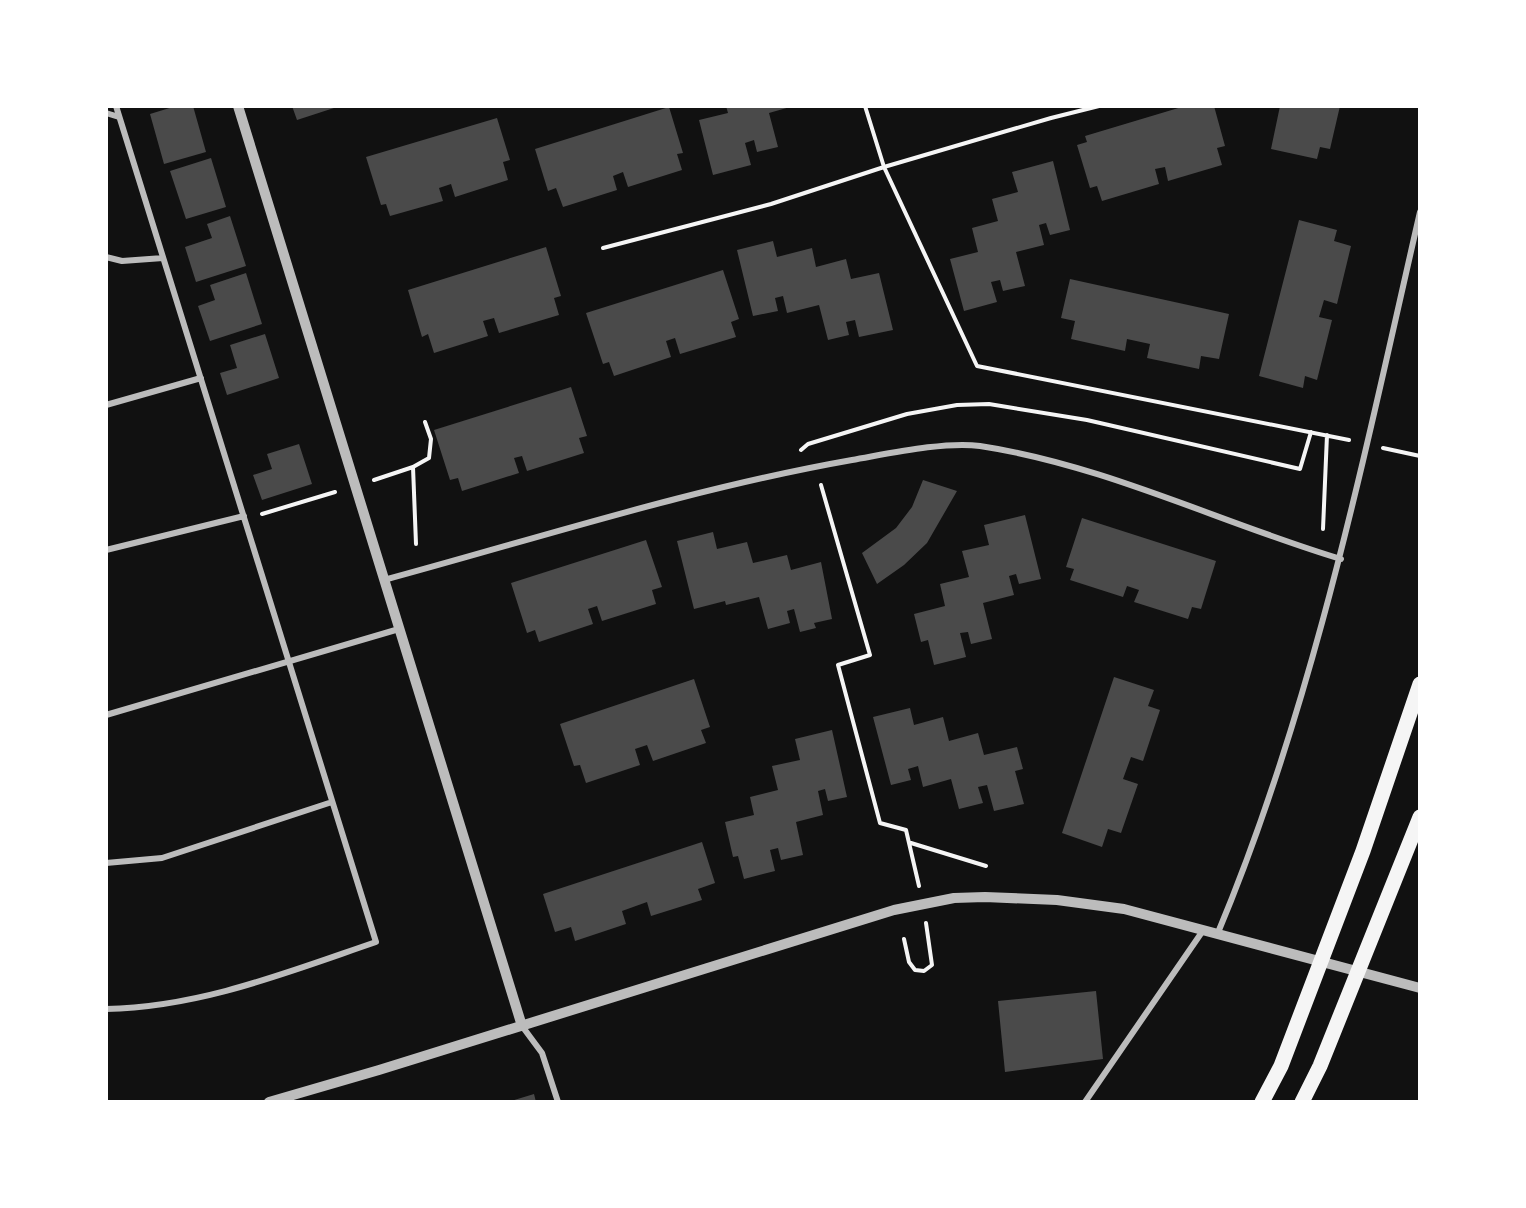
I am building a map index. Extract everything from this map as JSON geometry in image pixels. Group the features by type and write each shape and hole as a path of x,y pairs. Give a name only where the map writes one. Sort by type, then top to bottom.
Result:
{"main road":[{"path":"1262,1101 1281,1065 1359,861 1419,684"},
{"path":"1302,1101 1320,1066 1419,817"}],"street":[{"path":"106,1009 190,1000 239,988 376,942 116,106"},
{"path":"238,106 522,1026 542,1053 558,1101"},
{"path":"106,113 119,117"},
{"path":"1217,936 1247,864 1341,559 1419,212"},
{"path":"106,257 122,261 163,258"},
{"path":"106,405 201,378"},
{"path":"384,580 766,476 915,449 977,446 1034,457 1095,474 1341,559"},
{"path":"106,550 244,516"},
{"path":"106,715 399,630"},
{"path":"106,863 162,858 332,802"},
{"path":"269,1101 522,1026 894,910 954,898 1057,900 1124,909 1202,932 1419,988"},
{"path":"1085,1101 1202,932"}],"path":[{"path":"865,106 884,167 977,366 1336,437"},
{"path":"603,248 771,204 884,167 1099,106"},
{"path":"800,450 808,444 907,414 957,405 989,404 1087,420 1300,469 1311,432"},
{"path":"416,544 413,467 429,458 431,439 425,422"},
{"path":"1323,529 1326,435"},
{"path":"816,466 870,655 838,665 880,823 906,830 911,843 986,866"},
{"path":"904,939 909,962 915,970 924,971 932,965 931,955"}],"building":[{"path":"176,106 193,106 206,152 164,164 150,114"},
{"path":"292,106 337,106 337,107 297,120"},
{"path":"726,106 790,107 769,113 778,147 757,152 754,140 745,143 751,165 713,175 699,120 728,113"},
{"path":"1185,106 1214,106 1225,146 1217,148 1222,165 1168,181 1165,167 1155,169 1159,184 1102,201 1097,186 1090,188 1077,145 1087,142 1085,136"},
{"path":"1280,106 1340,106 1330,149 1320,147 1317,159 1271,149"},
{"path":"669,107 683,153 677,154 682,170 628,187 623,172 613,176 617,190 563,207 556,188 548,191 535,149"},
{"path":"497,118 510,160 503,162 508,180 455,197 451,184 439,188 443,201 390,216 386,204 381,205 366,157"},
{"path":"211,158 226,207 186,219 170,171"},
{"path":"1053,161 1070,230 1050,235 1046,223 1039,225 1044,245 1016,252 1025,286 1003,291 1000,280 991,282 997,302 964,311 950,259 978,252 972,228 998,221 992,199 1018,192 1012,172"},
{"path":"230,216 246,266 196,282 185,247 212,238 207,224"},
{"path":"1299,220 1337,230 1334,241 1351,246 1337,304 1324,300 1319,317 1332,320 1317,380 1305,376 1303,388 1259,376"},
{"path":"773,241 777,257 812,248 816,267 846,259 851,279 879,273 893,330 859,337 855,320 846,322 849,335 828,340 819,305 787,313 783,296 775,298 778,311 753,316 737,250"},
{"path":"546,247 561,296 554,298 559,315 499,333 494,318 483,321 488,336 434,353 428,334 422,337 408,290"},
{"path":"723,270 739,319 731,322 736,337 680,354 675,338 666,341 671,357 614,376 609,362 603,364 586,313"},
{"path":"246,273 262,324 210,341 198,306 215,300 210,285"},
{"path":"1070,279 1229,314 1219,359 1201,356 1199,369 1147,358 1150,344 1127,339 1125,351 1071,339 1075,321 1061,318"},
{"path":"265,334 279,378 227,395 220,373 237,368 230,345"},
{"path":"571,387 587,436 579,438 584,453 527,471 522,456 514,458 519,473 462,491 458,478 450,480 434,430"},
{"path":"299,444 312,484 262,500 253,475 272,469 267,454"},
{"path":"923,480 957,491 927,543 904,565 877,584 862,553 896,528 912,507"},
{"path":"1025,515 1041,579 1019,584 1016,574 1009,576 1014,595 983,603 992,639 971,644 968,632 960,633 966,657 934,665 928,640 921,642 914,614 945,606 940,584 969,577 962,551 989,545 984,525"},
{"path":"1082,518 1216,561 1201,609 1192,607 1188,619 1134,602 1139,590 1127,586 1123,597 1070,580 1074,569 1066,567"},
{"path":"713,532 717,549 747,542 753,563 787,555 791,570 821,562 832,619 814,623 816,628 800,632 794,609 787,611 790,623 768,629 759,597 726,605 725,601 694,609 677,541"},
{"path":"646,540 662,587 652,590 656,604 602,621 597,606 588,609 593,624 539,642 535,630 527,633 511,583"},
{"path":"1114,677 1154,690 1148,706 1160,710 1143,761 1131,757 1123,779 1138,784 1121,833 1108,829 1102,847 1062,833"},
{"path":"694,679 710,727 701,730 706,743 653,761 647,745 635,749 640,765 586,783 580,765 574,766 560,724"},
{"path":"910,708 914,725 943,717 949,741 978,733 984,755 1017,747 1023,769 1015,771 1024,804 994,811 987,785 978,787 983,803 959,809 951,779 923,787 918,766 908,769 911,780 891,785 873,717"},
{"path":"832,730 847,797 828,801 825,789 818,791 823,815 796,822 803,855 781,860 778,848 770,850 775,871 744,879 738,856 733,857 725,822 754,815 750,797 778,790 772,766 800,760 795,739"},
{"path":"702,842 715,883 698,889 702,900 651,916 647,902 622,911 626,924 575,941 571,927 555,932 543,894"},
{"path":"1096,991 1103,1059 1005,1072 998,1001"},
{"path":"534,1094 536,1102 511,1102 511,1101"}]}
